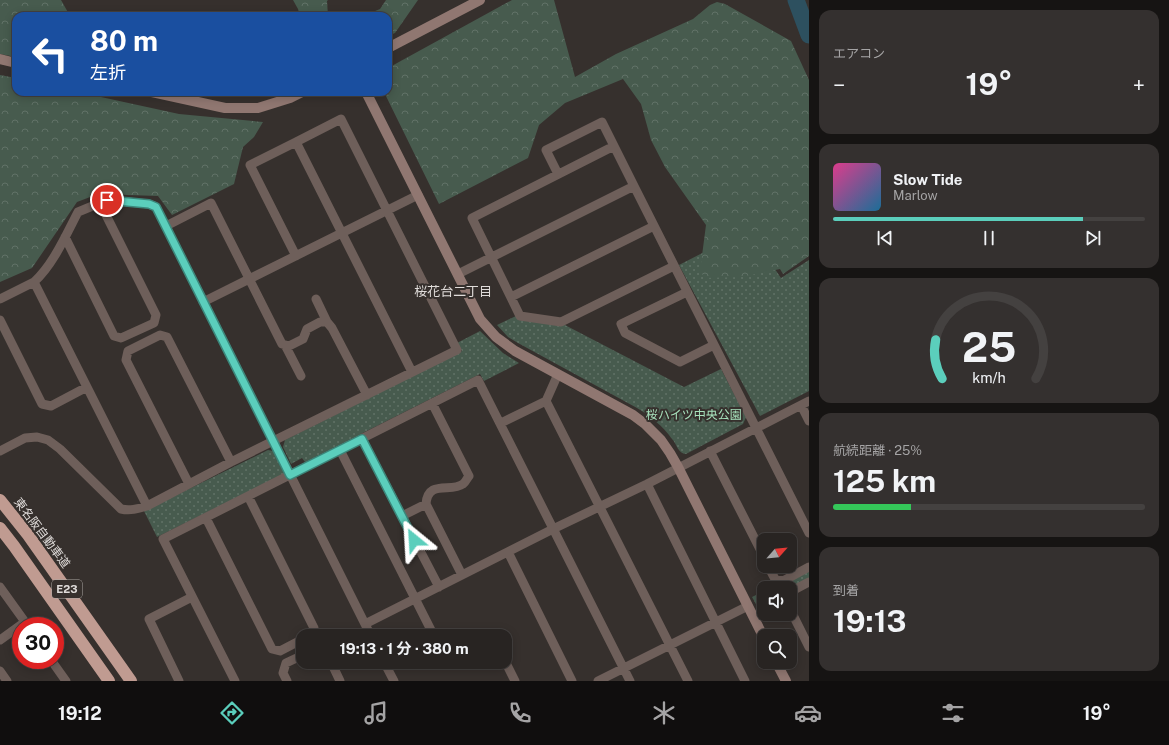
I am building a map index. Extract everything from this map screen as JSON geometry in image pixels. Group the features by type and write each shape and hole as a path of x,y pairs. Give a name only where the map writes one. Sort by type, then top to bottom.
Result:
{"highway":[{"name":"東名阪自動車道","path":"0,500 28,535 131,681"},
{"name":"E23","path":"0,528 108,681"}],"street":[{"path":"392,46 480,0"},
{"path":"0,59 12,62"},
{"path":"170,96 225,108 258,108 294,96"},
{"path":"368,96 480,319 496,337 515,352 633,415 645,424 666,446 760,629"},
{"path":"0,451 26,438 42,438 60,449 121,509 130,510 146,506 231,462 457,350 341,119 250,165 296,256"},
{"path":"558,174 546,150 602,122 809,533"},
{"path":"296,142 412,372"},
{"path":"614,146 472,218 520,316 561,322 674,266"},
{"path":"458,274 634,186"},
{"path":"203,302 418,195"},
{"path":"0,299 34,282 47,267 78,212 107,200 149,204 156,207 368,629"},
{"path":"100,202 156,315 154,323 160,335"},
{"path":"166,226 212,203 282,344 285,345 301,376"},
{"path":"512,297 654,226"},
{"path":"65,237 114,336 121,338 154,323"},
{"path":"34,282 146,506"},
{"path":"687,292 621,324 625,333 680,362 714,346"},
{"path":"316,299 367,395"},
{"path":"0,320 42,404 51,406 87,387"},
{"path":"285,345 289,346 303,339 307,329 320,322 327,322"},
{"path":"128,351 160,335 167,337 231,462"},
{"path":"121,338 128,351 126,360 189,484"},
{"path":"501,423 546,401 558,374"},
{"path":"235,681 163,539 478,380 630,681"},
{"path":"546,401 688,681"},
{"path":"432,403 469,476 464,483 456,487 440,487 429,492 426,498 426,504 462,575"},
{"path":"365,624 553,529 647,484 710,450 805,403 809,421"},
{"path":"362,439 439,587"},
{"path":"340,450 430,629"},
{"path":"710,450 757,543"},
{"path":"647,484 745,681"},
{"path":"248,496 313,629"},
{"path":"402,516 426,504"},
{"path":"206,518 272,649 280,651 296,643"},
{"path":"508,552 572,681"},
{"path":"772,573 775,579 782,581 809,567"},
{"path":"797,588 809,582"},
{"path":"0,587 21,617"},
{"path":"179,681 149,619 192,597"},
{"path":"598,681 748,606"},
{"path":"796,621 809,647"},
{"path":"0,640 12,633"},
{"path":"280,651 286,663 283,673 287,681"},
{"path":"286,663 296,658"},
{"path":"57,669 66,681"},
{"path":"334,669 340,681"},
{"path":"388,669 394,681"},
{"path":"509,669 515,681"},
{"path":"780,669 786,681"},
{"path":"0,671 7,681"}],"green space":[{"path":"0,0 61,0 68,12 12,12 12,56 0,54"},
{"path":"293,0 328,0 328,12 299,12"},
{"path":"386,0 418,0 395,33 392,34 392,12 373,12 380,9"},
{"path":"512,0 554,0 575,77 616,54 693,19 710,5 717,2 725,4 791,41 809,80 809,256 783,274 780,269 741,277 705,278 700,271 706,225 665,167 651,140 641,104 623,79 565,103 539,125 528,158 439,204 386,96 392,96 392,66"},
{"path":"0,75 12,77 12,96 96,96 179,114 263,122 254,137 243,147 234,184 172,215 158,196 98,194 77,202 32,268 0,282"},
{"name":"桜ハイツ中央公園","path":"758,244 781,278 809,260 809,391 760,416 679,265 714,247"},
{"name":"桜ハイツ中央公園","path":"516,316 563,324 684,387 721,369 746,417 743,424 686,454 683,454 679,451 674,441 665,430 642,411 508,337 497,325"},
{"path":"480,331 503,353 519,363 484,381 480,374 305,462 302,458 291,464 283,447 285,440 462,351 457,343"},
{"path":"268,450 273,451 284,474 157,537 144,511"},
{"path":"809,571 809,580 797,585 797,581 785,581"},
{"path":"757,594 757,606 752,597"}],"waterway":[{"path":"796,0 809,35"}],"district":[{"name":"桜花台二丁目","path":"453,291"}],"route":[{"path":"107,200 149,204 156,207 290,475 362,439 414,540"}]}
